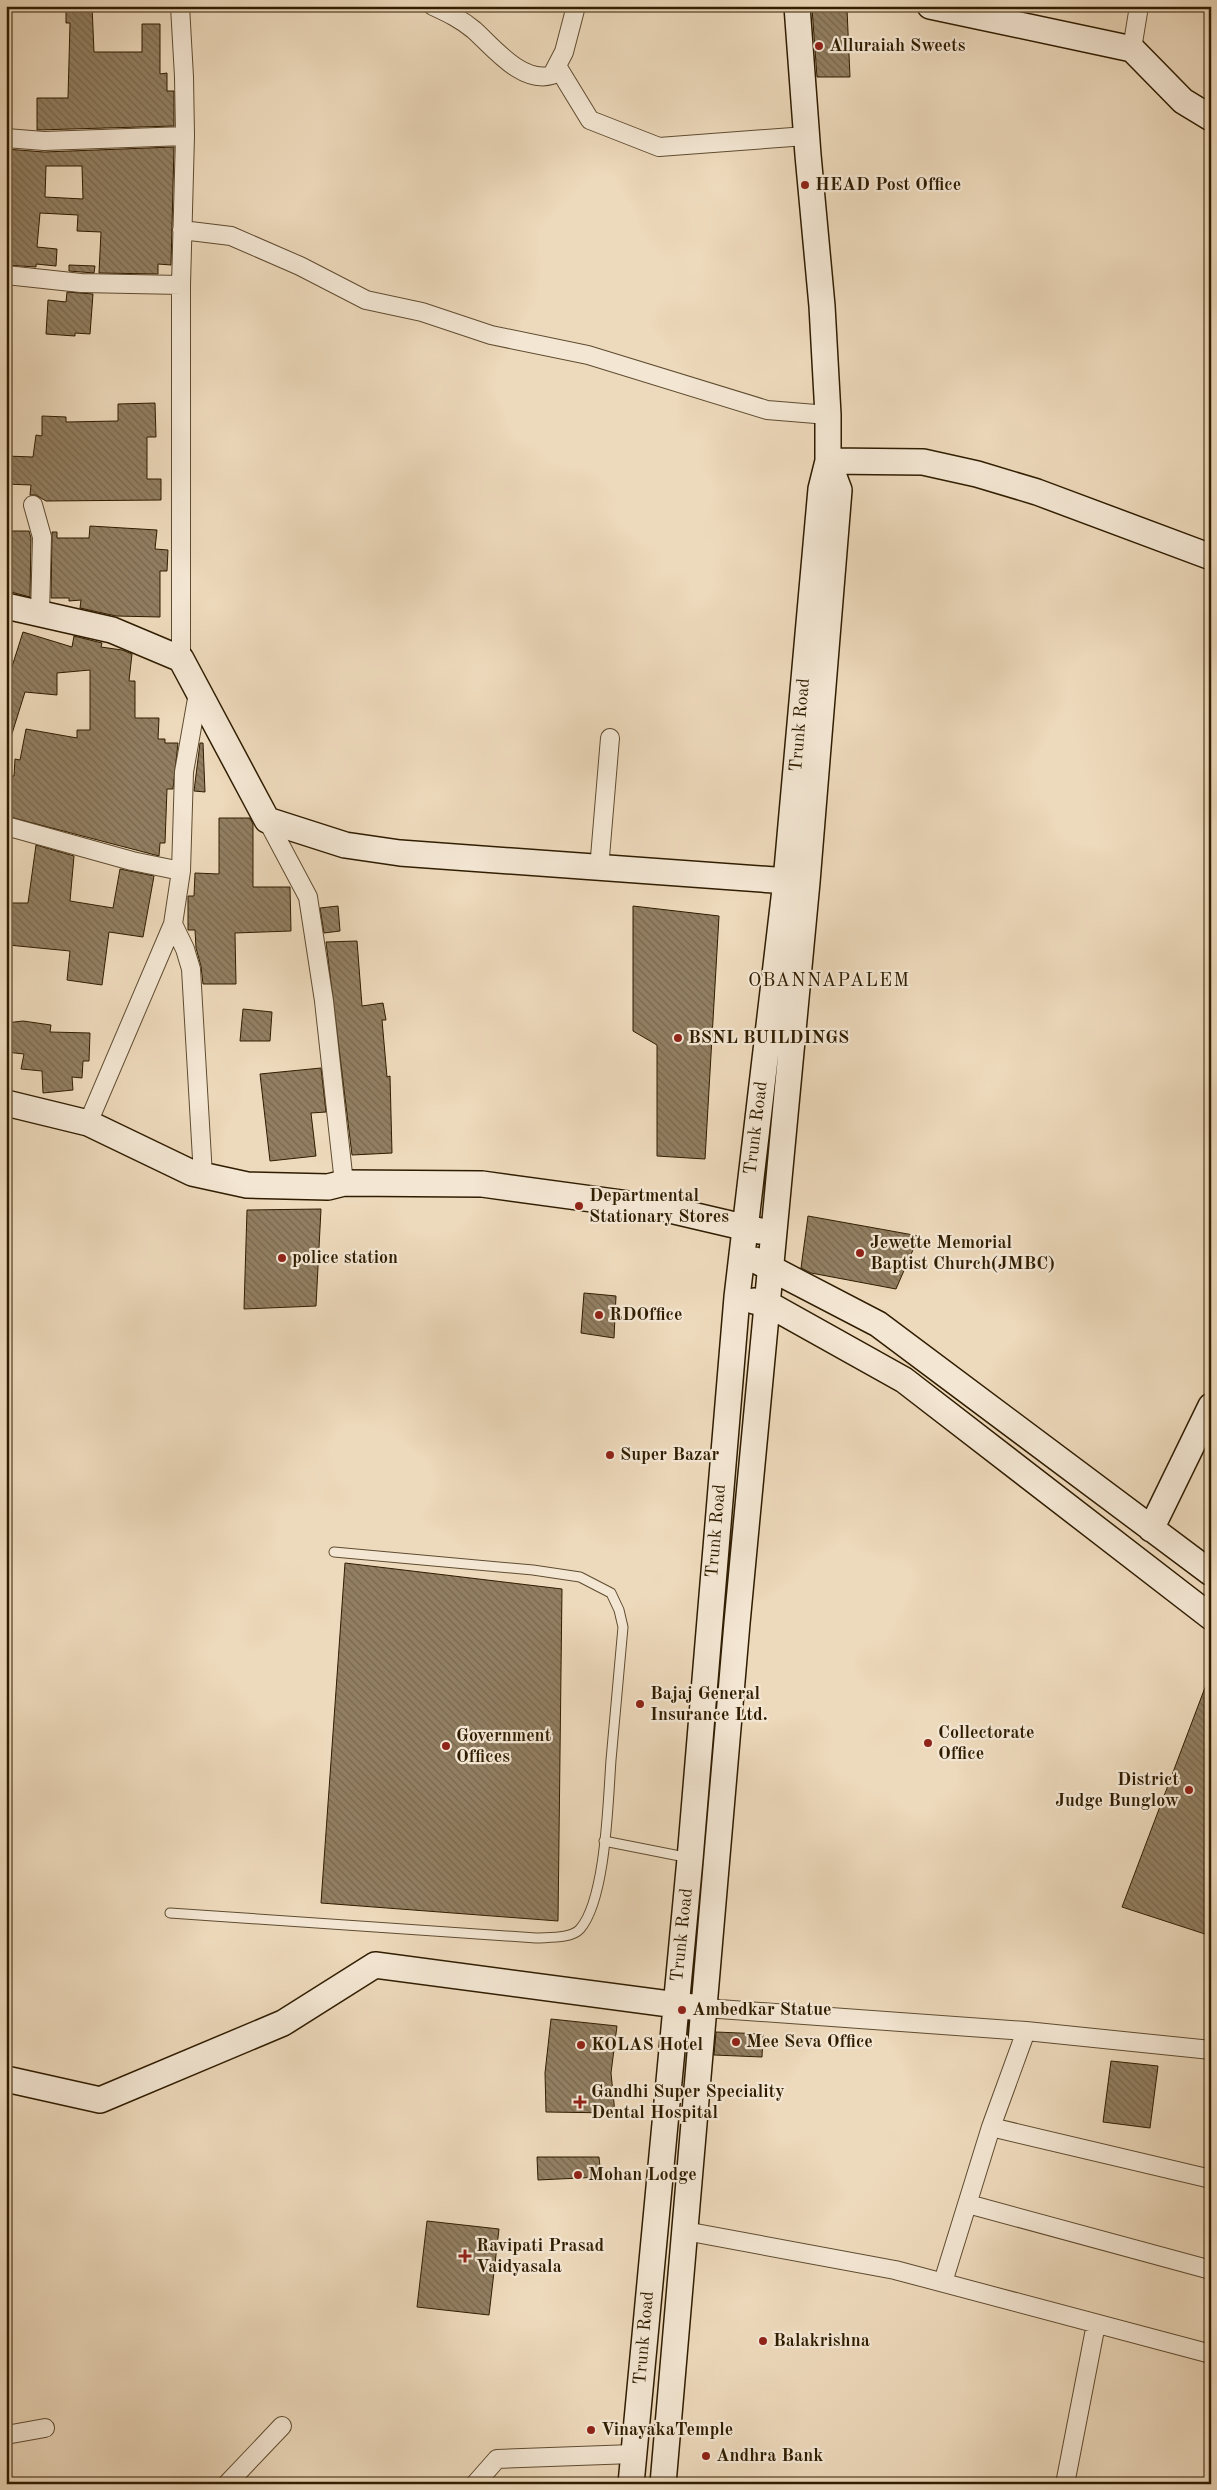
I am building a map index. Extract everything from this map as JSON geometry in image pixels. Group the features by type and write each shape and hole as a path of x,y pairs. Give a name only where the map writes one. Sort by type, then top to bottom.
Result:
{"street":[{"path":"180,6 185,136 181,285 181,659 308,897 324,1001 344,1183"},
{"path":"433,6 454,16 497,53 516,66 536,76 552,74 557,66 564,52 576,6"},
{"name":"Trunk Road","path":"631,2484 690,1858 737,1297 744,1228 796,881 821,490 828,461 828,415 822,306 806,136 797,6"},
{"path":"930,6 1132,49 1183,101 1211,118"},
{"path":"1132,49 1140,6"},
{"path":"557,66 590,120 660,148 806,136"},
{"path":"6,138 44,141 185,136"},
{"path":"182,230 230,236 300,266 366,300 422,312 491,335 588,355 767,410 828,415"},
{"path":"6,275 81,282 181,285"},
{"path":"828,461 923,462 977,474 1036,492 1211,557"},
{"path":"33,505 42,537 40,614"},
{"path":"6,606 112,630 181,659"},
{"path":"88,1124 173,924 181,871 184,772 198,693"},
{"path":"598,869 610,738"},
{"path":"267,820 345,845 400,853 598,869 796,881 768,1304 737,1623 663,2484"},
{"path":"6,826 132,861 181,871"},
{"path":"173,924 185,949 191,969 203,1176"},
{"path":"6,1103 88,1124 192,1174 247,1185 328,1187 344,1183 482,1184 666,1208 773,1234"},
{"path":"742,1254 770,1266 878,1324 1211,1573"},
{"path":"737,1297 768,1304 904,1380 1211,1617"},
{"path":"1151,1529 1211,1406"},
{"path":"6,2079 100,2100 283,2023 375,1965 675,2006 1026,2031 1211,2050"},
{"path":"943,2282 991,2126 1026,2031"},
{"path":"991,2126 1211,2179"},
{"path":"968,2204 1211,2270"},
{"path":"685,2231 896,2270 1211,2354"},
{"path":"1065,2484 1096,2324"},
{"path":"227,2484 282,2426"},
{"path":"6,2435 45,2428"},
{"path":"475,2484 496,2459 633,2454"}],"lane":[{"path":"170,1913 556,1937 578,1931 588,1917 595,1896 604,1841 623,1627 619,1610 611,1593 596,1584 570,1575 334,1552"},
{"path":"604,1841 690,1858"}],"building":[{"path":"66,6 92,6 94,52 142,52 142,24 160,24 160,74 167,73 167,91 174,91 174,126 37,130 37,98 68,98 70,23 66,23"},
{"path":"812,8 847,9 850,77 817,77"},
{"path":"174,147 171,265 158,264 158,274 99,273 101,232 77,231 78,215 40,213 37,247 57,249 56,266 36,264 36,267 6,265 6,149 44,152","holes":["46,166 82,166 83,199 45,197"]},
{"path":"69,265 95,266 94,273 69,271"},
{"path":"67,292 93,294 90,334 75,333 75,336 46,334 48,300 66,302"},
{"path":"155,403 156,437 147,437 147,479 161,479 161,500 46,501 36,495 30,495 31,485 6,484 6,456 33,457 36,435 42,436 42,416 66,417 66,422 118,421 118,404"},
{"path":"90,526 157,530 155,549 168,550 167,571 160,571 160,617 116,616 80,608 81,600 69,601 69,598 51,598 52,532 57,532 57,538 89,538"},
{"path":"12,531 29,531 31,538 30,597 11,592"},
{"path":"23,632 72,647 74,636 102,643 101,647 122,650 132,654 129,681 135,681 135,718 159,718 158,739 165,739 165,743 178,743 173,789 167,789 165,843 160,843 159,856 6,816 6,776 14,776 15,759 20,760 26,729 77,738 77,730 90,730 90,670 57,673 57,695 25,692 10,740 6,740 6,675 9,676"},
{"path":"200,743 203,743 205,792 194,791"},
{"path":"219,818 250,818 253,824 253,887 290,887 291,931 235,933 236,984 203,984 196,948 195,930 188,930 188,896 194,896 195,873 219,874"},
{"path":"36,845 74,856 70,901 113,908 120,869 154,876 143,937 109,932 102,985 67,980 70,951 8,945 10,925 6,925 6,903 28,903"},
{"path":"338,906 340,931 324,933 320,908"},
{"name":"BSNL BUILDINGS","path":"633,906 719,916 705,1159 657,1156 657,1045 633,1031"},
{"path":"357,941 362,1006 383,1003 386,1020 382,1020 387,1077 390,1076 392,1153 352,1155 326,942"},
{"path":"243,1009 272,1012 270,1041 240,1041"},
{"path":"23,1021 51,1025 50,1032 90,1033 89,1061 83,1061 82,1078 72,1077 73,1090 43,1093 42,1071 21,1069 24,1054 6,1052 6,1023"},
{"path":"321,1068 326,1112 311,1113 316,1156 270,1161 260,1074"},
{"name":"police station","path":"321,1209 316,1306 244,1309 247,1210"},
{"path":"808,1216 919,1236 896,1289 811,1273 801,1268"},
{"path":"584,1293 616,1296 614,1338 581,1333"},
{"name":"Government Offices","path":"345,1563 562,1589 558,1921 321,1903"},
{"name":"District Judge Bunglow","path":"1209,1677 1211,1678 1211,1936 1122,1907"},
{"path":"551,2019 617,2026 611,2073 615,2113 546,2112 545,2073"},
{"path":"716,2032 763,2034 762,2057 714,2055"},
{"path":"1111,2061 1158,2066 1150,2128 1103,2122"},
{"path":"537,2157 599,2157 601,2177 538,2180"},
{"path":"427,2221 499,2229 489,2315 417,2307"}],"place":[{"name":"Alluraiah Sweets","path":"819,46"},
{"name":"HEAD Post Office","path":"805,185"},
{"name":"BSNL BUILDINGS","path":"678,1038"},
{"name":"Departmental Stationary Stores","path":"579,1206"},
{"name":"Jewette Memorial Baptist Church(JMBC)","path":"860,1253"},
{"name":"police station","path":"282,1258"},
{"name":"RDOffice","path":"599,1315"},
{"name":"Super Bazar","path":"610,1455"},
{"name":"Bajaj General Insurance Ltd.","path":"640,1704"},
{"name":"Collectorate Office","path":"928,1743"},
{"name":"Government Offices","path":"446,1746"},
{"name":"District Judge Bunglow","path":"1189,1790"},
{"name":"Ambedkar Statue","path":"682,2010"},
{"name":"Mee Seva Office","path":"736,2042"},
{"name":"KOLAS Hotel","path":"581,2045"},
{"name":"Gandhi Super Speciality Dental Hospital","path":"580,2102"},
{"name":"Mohan Lodge","path":"578,2175"},
{"name":"Ravipati Prasad Vaidyasala","path":"465,2256"},
{"name":"Balakrishna","path":"763,2341"},
{"name":"VinayakaTemple","path":"591,2430"},
{"name":"Andhra Bank","path":"706,2456"}],"district":[{"name":"OBANNAPALEM","path":"829,981"}]}
